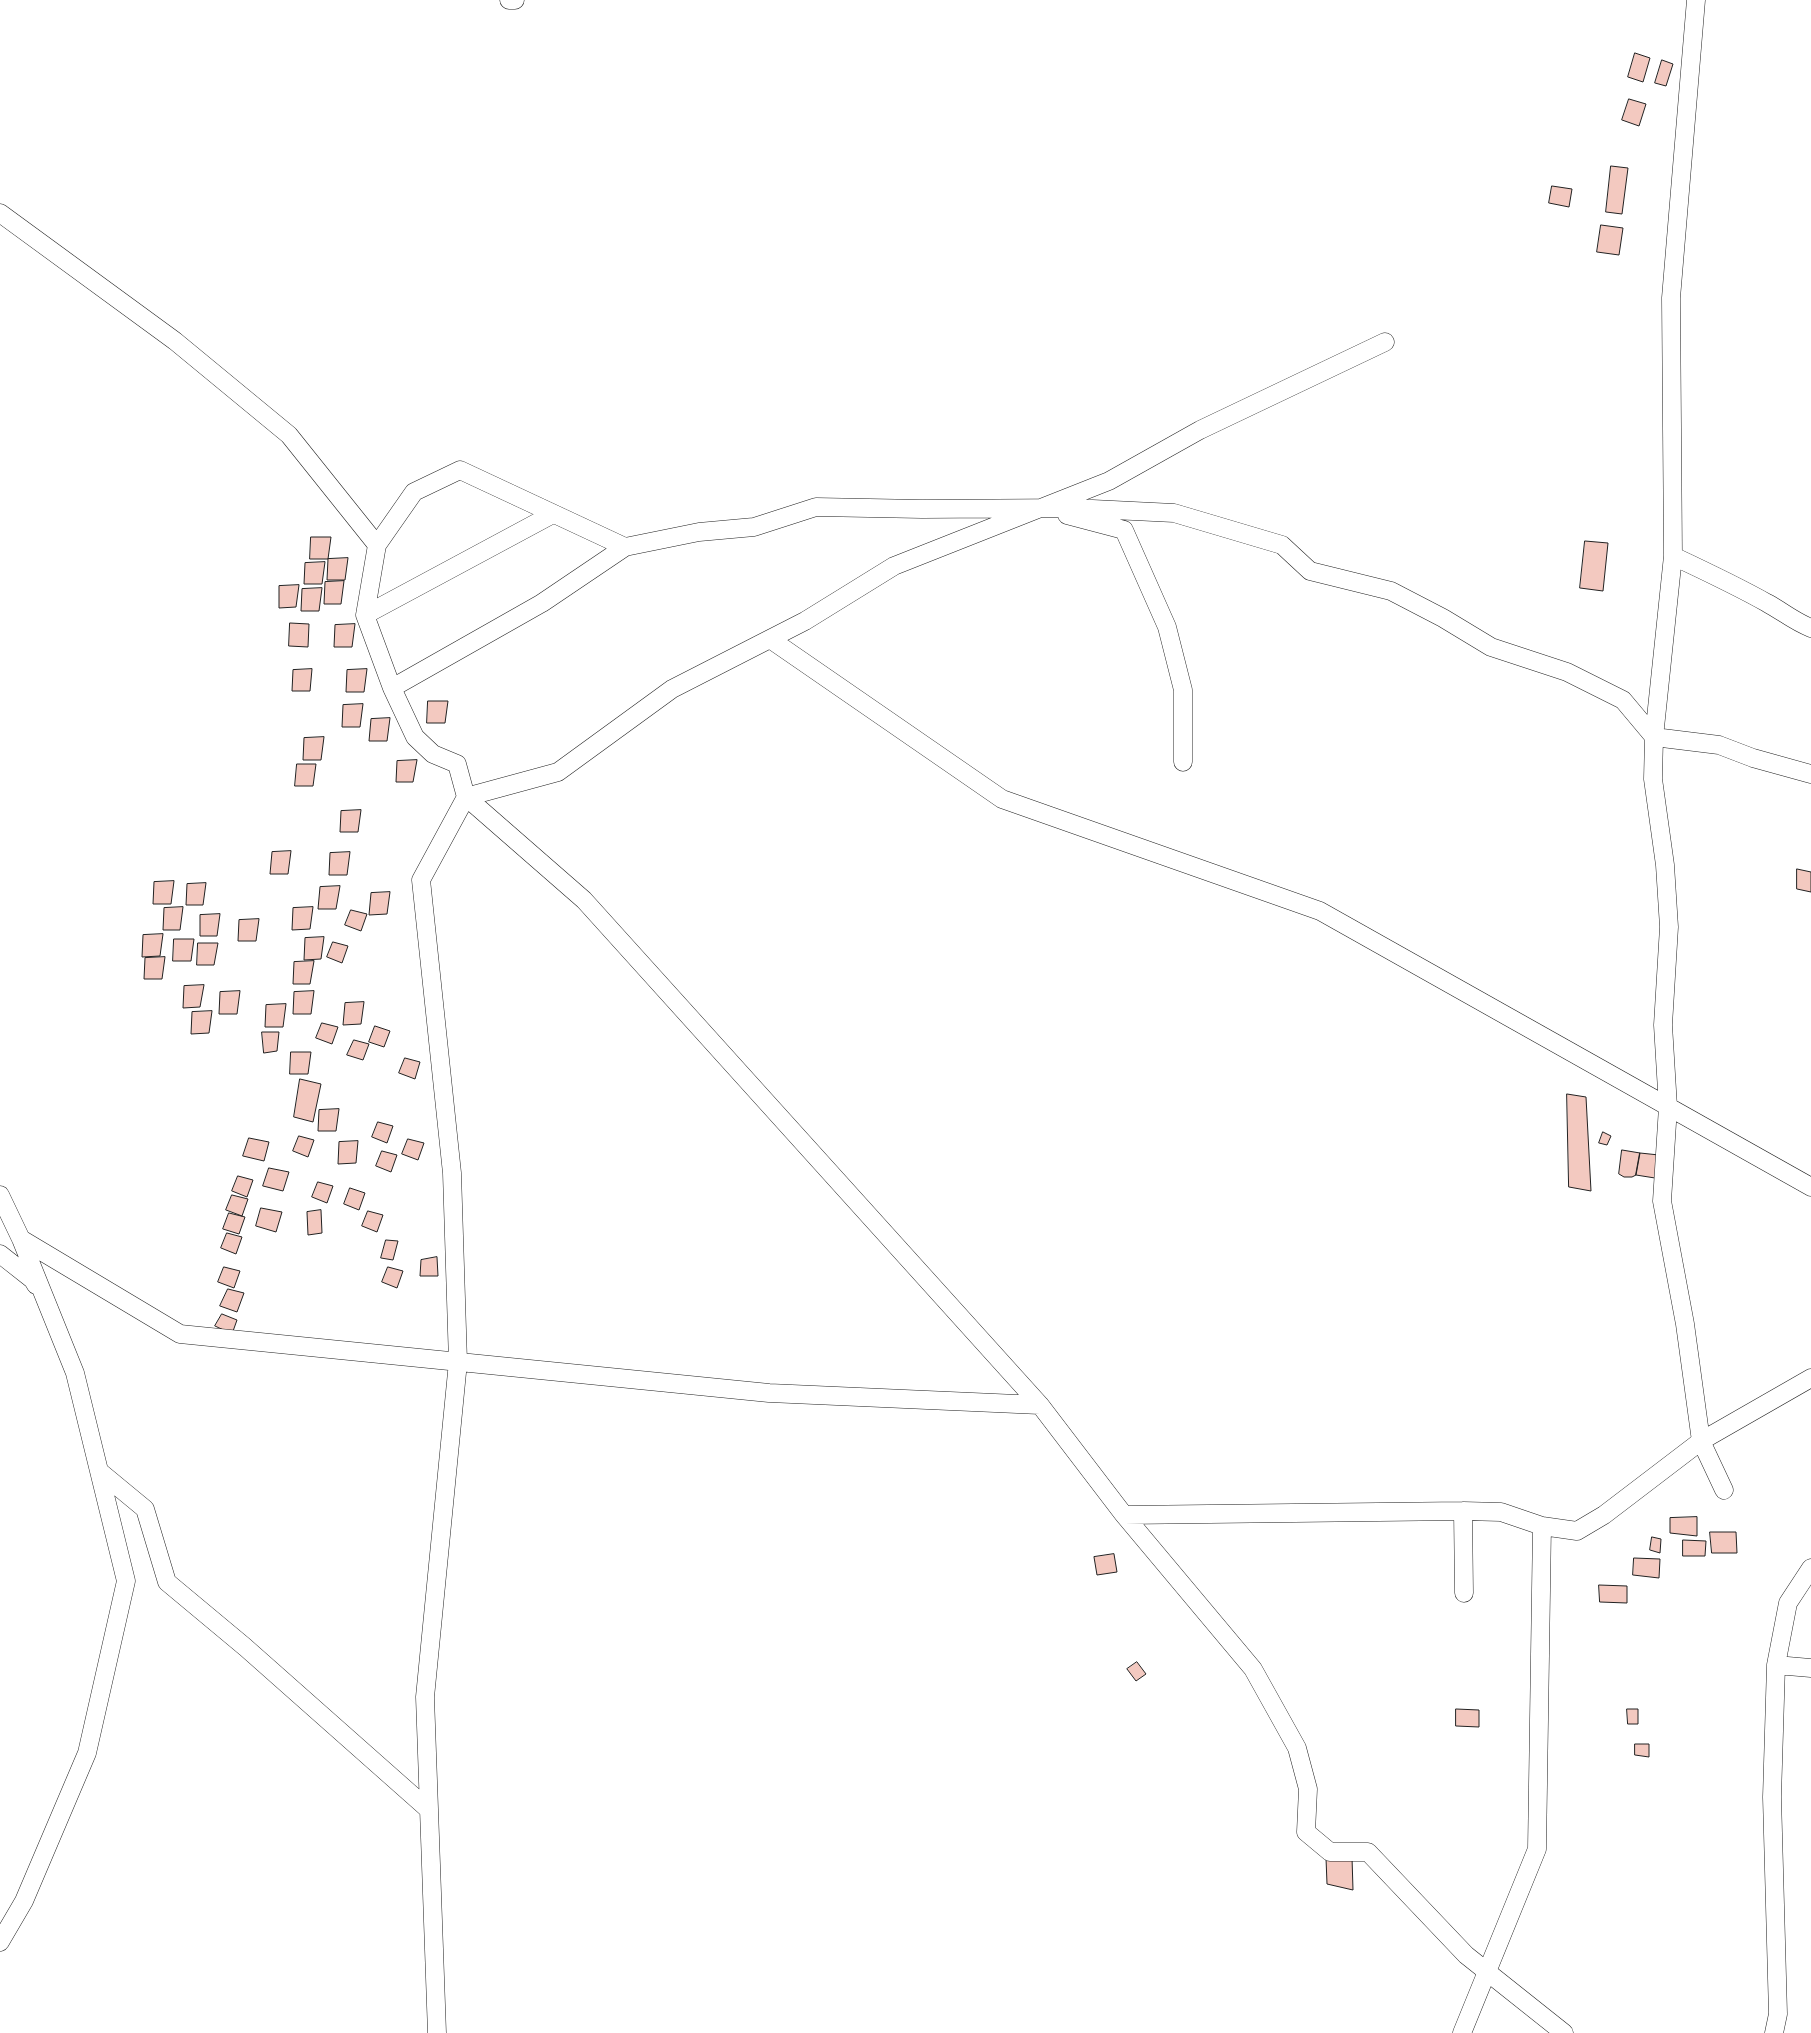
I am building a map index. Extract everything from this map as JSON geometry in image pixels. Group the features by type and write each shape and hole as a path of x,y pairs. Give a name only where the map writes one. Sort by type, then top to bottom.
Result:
{"street":[{"path":"509,0 515,0"},
{"path":"1696,0 1671,298 1673,556 1654,737 1653,779 1665,865 1669,927 1663,1025 1668,1107 1662,1201 1686,1324 1701,1441 1724,1490"},
{"path":"0,213 175,341 289,435 376,545"},
{"path":"437,2033 425,1697 458,1362 452,1173 421,880 466,797 558,772 672,689 805,621 894,566 1109,481 1200,430 1385,342"},
{"path":"625,547 460,470 414,492 376,545 365,615 392,688 415,737 433,754 457,764 466,797 584,900 1040,1405 1124,1515 1253,1669 1297,1748 1308,1790 1306,1832 1330,1852 1368,1852 1466,1955 1564,2033"},
{"path":"392,688 542,603 625,547 699,532 754,527 816,507 922,510 1040,508 1174,513 1282,545 1310,571 1391,591 1491,647 1567,672 1623,700 1654,737 1719,745 1753,758 1811,774"},
{"path":"1040,508 1124,530 1167,627 1183,690 1183,762"},
{"path":"365,615 554,514"},
{"path":"1673,556 1728,582 1811,628"},
{"path":"770,639 1002,799 1320,911 1811,1187"},
{"path":"0,1195 75,1373 126,1581 87,1753 24,1901 0,1942"},
{"path":"20,1239 180,1334 769,1393 1040,1405"},
{"path":"0,1254 33,1280 44,1301"},
{"path":"1124,1515 1501,1512 1542,1526 1577,1531 1604,1514 1701,1441 1811,1378"},
{"path":"99,1471 144,1509 167,1582 246,1647 429,1810"},
{"path":"1463,1511 1464,1593"},
{"path":"1462,2033 1537,1850 1542,1526"},
{"path":"1774,2033 1778,2014 1772,1797 1776,1665 1788,1603 1811,1568"},
{"path":"1776,1665 1811,1668"}],"building":[{"path":"1635,53 1650,58 1643,82 1628,77"},
{"path":"1662,60 1673,64 1666,86 1655,83"},
{"path":"1629,99 1646,104 1639,126 1622,120"},
{"path":"1611,166 1628,168 1622,214 1606,212"},
{"path":"1552,186 1572,189 1569,207 1549,203"},
{"path":"1601,225 1623,228 1619,255 1597,252"},
{"path":"311,537 331,537 328,559 310,559"},
{"path":"1585,541 1608,543 1603,591 1580,588"},
{"path":"348,558 345,580 327,580 328,559"},
{"path":"325,562 322,584 304,584 305,563"},
{"path":"344,581 341,604 324,604 325,582"},
{"path":"299,585 296,607 279,608 279,586"},
{"path":"322,588 319,611 301,611 302,589"},
{"path":"290,623 309,624 308,647 289,646"},
{"path":"355,624 352,647 334,647 335,625"},
{"path":"312,669 310,691 292,691 293,670"},
{"path":"367,669 364,692 346,692 347,670"},
{"path":"428,701 448,701 445,723 427,723"},
{"path":"363,704 360,727 342,727 343,705"},
{"path":"390,718 387,741 369,741 371,719"},
{"path":"324,737 321,760 303,760 304,738"},
{"path":"417,760 413,782 396,782 397,761"},
{"path":"297,764 316,764 313,786 295,786"},
{"path":"361,810 358,832 340,832 341,811"},
{"path":"291,851 288,874 270,874 272,852"},
{"path":"350,852 347,875 329,875 330,853"},
{"path":"1797,869 1811,872 1811,892 1797,889"},
{"path":"174,881 171,904 153,904 154,882"},
{"path":"206,883 203,905 186,905 187,884"},
{"path":"340,886 336,909 318,909 320,887"},
{"path":"390,892 387,914 369,915 371,893"},
{"path":"183,907 180,930 163,930 164,908"},
{"path":"313,907 310,929 292,930 293,908"},
{"path":"351,910 367,914 361,931 345,925"},
{"path":"220,914 217,936 200,936 200,915"},
{"path":"259,919 256,941 238,941 239,920"},
{"path":"163,934 160,956 142,957 143,935"},
{"path":"324,937 321,959 304,960 305,938"},
{"path":"174,939 194,939 191,961 173,961"},
{"path":"333,942 348,946 342,963 327,957"},
{"path":"198,943 218,943 214,965 197,965"},
{"path":"165,957 162,979 144,979 145,958"},
{"path":"314,961 310,984 293,984 294,962"},
{"path":"204,985 200,1007 183,1008 184,986"},
{"path":"240,991 237,1014 219,1014 220,992"},
{"path":"314,991 311,1014 293,1014 294,992"},
{"path":"364,1002 361,1024 343,1025 345,1003"},
{"path":"286,1004 283,1027 265,1027 266,1005"},
{"path":"212,1011 209,1033 191,1034 192,1012"},
{"path":"322,1023 338,1027 332,1044 316,1038"},
{"path":"375,1026 390,1031 384,1047 369,1042"},
{"path":"262,1032 279,1032 277,1051 264,1053"},
{"path":"354,1040 369,1044 363,1060 347,1055"},
{"path":"291,1052 311,1052 308,1074 290,1074"},
{"path":"405,1058 420,1062 415,1079 399,1073"},
{"path":"300,1079 321,1084 313,1122 294,1117"},
{"path":"1567,1094 1586,1097 1591,1191 1569,1187"},
{"path":"339,1109 336,1131 318,1131 319,1110"},
{"path":"378,1122 393,1126 387,1143 372,1137"},
{"path":"1603,1132 1611,1136 1607,1145 1599,1143"},
{"path":"299,1136 314,1140 308,1157 293,1151"},
{"path":"249,1138 269,1142 264,1161 243,1156"},
{"path":"408,1139 424,1143 418,1160 402,1154"},
{"path":"358,1141 356,1163 338,1164 339,1142"},
{"path":"1622,1150 1640,1153 1636,1175 1632,1177 1624,1177 1619,1174"},
{"path":"382,1151 397,1155 391,1172 376,1166"},
{"path":"1640,1153 1659,1155 1655,1178 1636,1175"},
{"path":"269,1168 289,1172 283,1191 263,1186"},
{"path":"238,1176 253,1180 247,1197 232,1191"},
{"path":"318,1182 333,1186 327,1203 312,1197"},
{"path":"350,1188 365,1193 359,1210 344,1204"},
{"path":"232,1195 248,1199 242,1216 226,1210"},
{"path":"261,1208 282,1212 276,1232 256,1226"},
{"path":"321,1210 322,1233 308,1235 307,1212"},
{"path":"368,1211 383,1215 377,1232 362,1226"},
{"path":"229,1213 245,1217 239,1234 223,1229"},
{"path":"227,1233 242,1237 236,1254 221,1248"},
{"path":"386,1240 398,1241 393,1260 381,1258"},
{"path":"437,1257 438,1276 420,1276 421,1260"},
{"path":"224,1267 240,1271 234,1288 218,1282"},
{"path":"388,1267 403,1271 397,1288 382,1282"},
{"path":"228,1289 244,1293 237,1312 220,1306"},
{"path":"222,1314 237,1320 232,1334 215,1326"},
{"path":"1697,1517 1697,1536 1670,1533 1670,1518"},
{"path":"1710,1532 1736,1532 1737,1553 1712,1553"},
{"path":"1652,1537 1661,1539 1660,1553 1650,1550"},
{"path":"1683,1540 1706,1541 1705,1556 1683,1556"},
{"path":"1114,1554 1117,1572 1097,1575 1094,1557"},
{"path":"1634,1558 1660,1559 1659,1578 1633,1575"},
{"path":"1599,1585 1627,1586 1627,1603 1600,1602"},
{"path":"1137,1662 1146,1674 1136,1681 1127,1669"},
{"path":"1456,1709 1479,1710 1479,1727 1456,1726"},
{"path":"1627,1709 1638,1709 1638,1724 1628,1724"},
{"path":"1635,1744 1649,1744 1649,1757 1635,1755"},
{"path":"1352,1857 1353,1890 1327,1884 1326,1858"}]}
